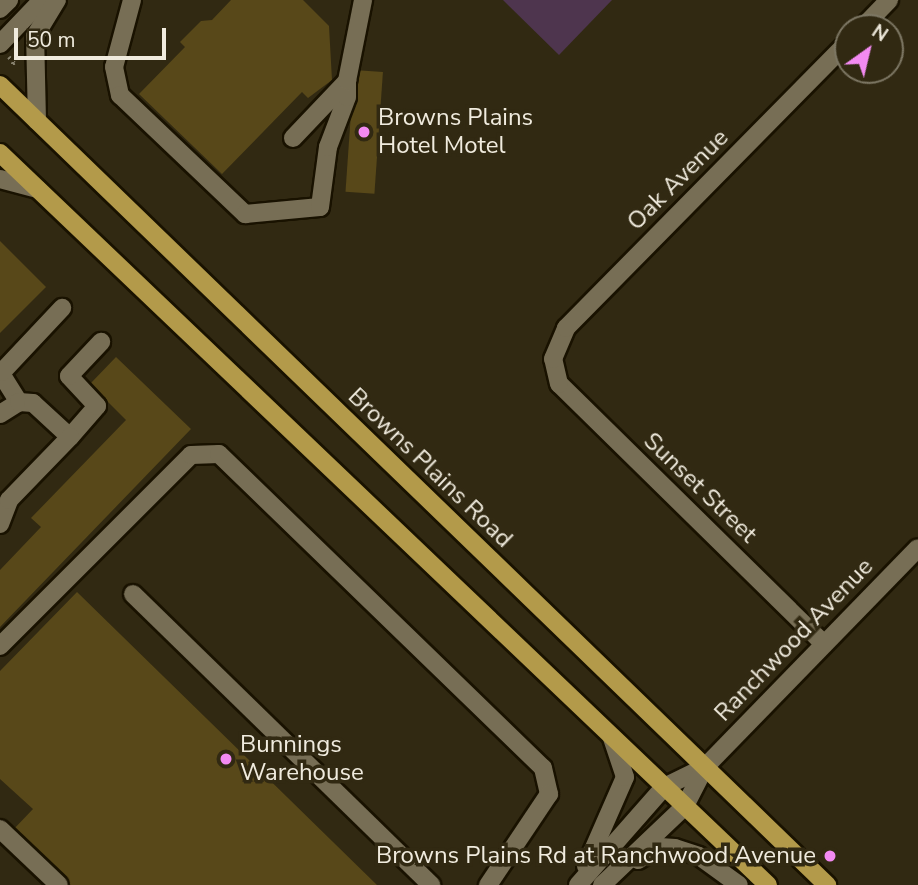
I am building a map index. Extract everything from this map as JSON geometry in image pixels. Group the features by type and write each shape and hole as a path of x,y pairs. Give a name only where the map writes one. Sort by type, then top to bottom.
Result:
{"main road":[{"name":"Browns Plains Road","path":"0,85 827,885"},
{"path":"0,153 768,885"}],"street":[{"path":"0,9 9,0"},
{"path":"4,50 41,0"},
{"path":"37,121 35,36 57,0"},
{"path":"132,0 114,67 120,95 246,214 320,207 328,147 347,97 347,81 363,0"},
{"path":"876,14 889,0"},
{"name":"Oak Avenue","path":"553,359 566,328 834,56"},
{"path":"293,138 347,81"},
{"path":"0,179 38,189"},
{"path":"19,402 1,372 62,308"},
{"path":"0,524 9,500 97,406 69,376 101,342"},
{"name":"Sunset Street","path":"553,359 559,384 824,644"},
{"path":"0,414 19,402 33,402 70,437"},
{"path":"0,646 191,455 219,454 543,768 549,794 488,885"},
{"name":"Ranchwood Avenue","path":"705,767 918,548"},
{"path":"133,594 431,885"},
{"path":"577,885 625,777 612,738"},
{"path":"577,885 664,787 705,767"},
{"path":"606,881 685,806 705,767"},
{"path":"0,829 59,885"},
{"path":"606,881 660,847 699,856 739,885"}],"path":[{"path":"4,50 14,63 12,68"}],"shaded area":[{"path":"503,0 612,0 559,55"}],"building":[{"name":"Browns Plains Hotel Motel","path":"231,0 303,0 329,26 332,80 308,98 302,92 222,174 139,94 185,47 180,42 201,21 212,20"},
{"name":"Browns Plains Hotel Motel","path":"354,70 383,72 374,194 345,192"},
{"path":"0,241 46,287 0,333"},
{"path":"116,357 191,429 0,627 0,570 41,527 31,518 126,420 90,384"},
{"path":"77,592 377,885 66,885 11,832 33,809 0,779 0,671"}],"place":[{"name":"Browns Plains Hotel Motel","path":"364,132"},
{"name":"Bunnings Warehouse","path":"226,759"},
{"name":"Browns Plains Rd at Ranchwood Avenue","path":"830,856"}]}
